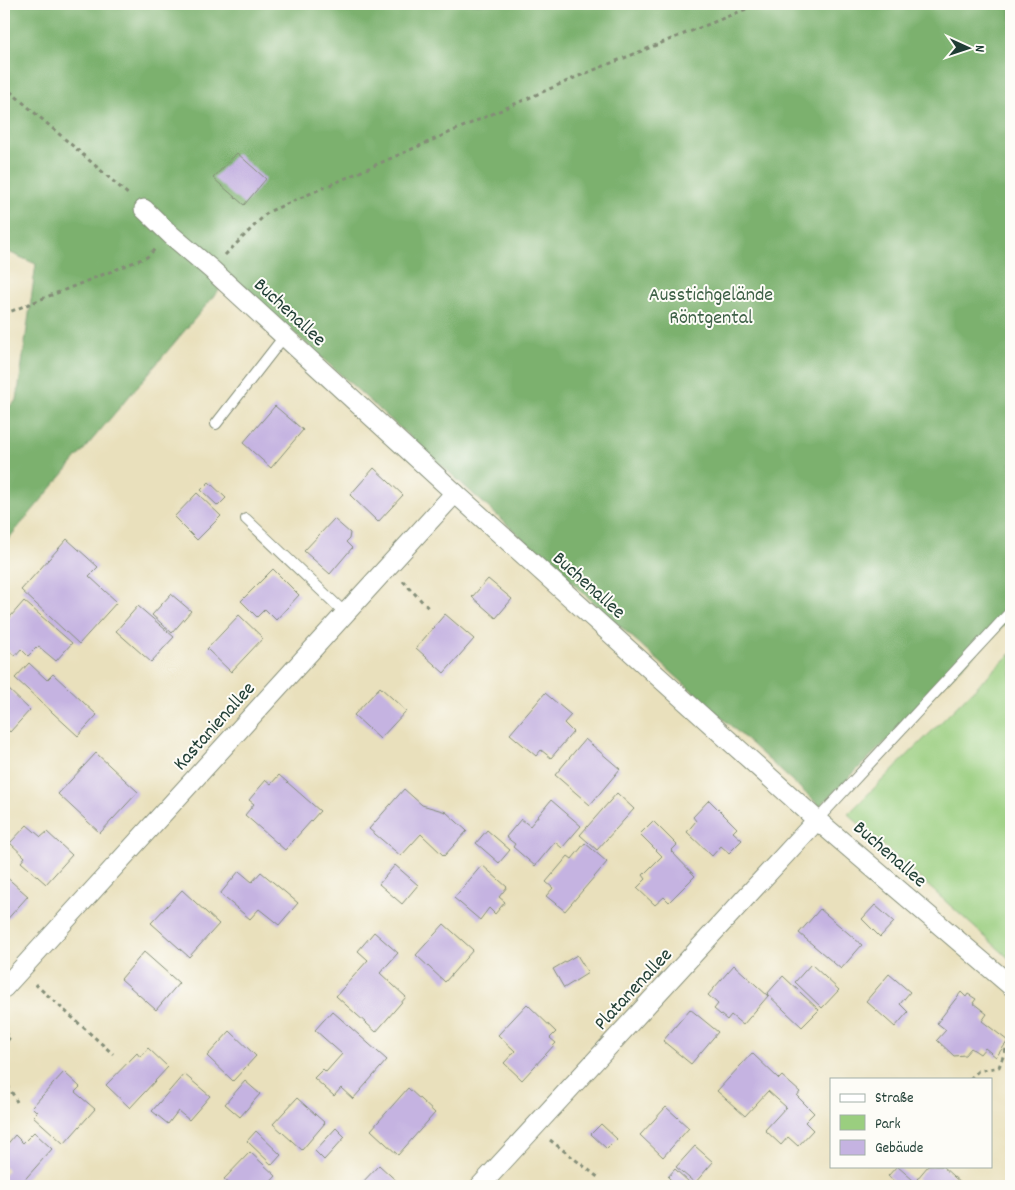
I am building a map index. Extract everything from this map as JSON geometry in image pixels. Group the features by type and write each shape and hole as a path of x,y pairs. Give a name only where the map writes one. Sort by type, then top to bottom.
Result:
{"street":[{"name":"Buchenallee","path":"144,209 170,235 287,333 455,493 817,820 1011,986"},
{"name":"Kastanienallee","path":"4,988 455,493"},
{"name":"Platanenallee","path":"480,1186 817,820"}],"lane":[{"path":"216,424 287,333"},
{"path":"246,519 345,613"},
{"path":"817,820 1011,611"}],"path":[{"path":"211,269 268,212 579,76 759,4"},
{"path":"4,86 144,209"},
{"path":"4,314 146,257 170,235"},
{"path":"389,566 430,610"},
{"path":"20,970 113,1054"},
{"path":"4,1033 10,1037 4,1045"},
{"path":"971,1078 978,1071 1000,1067 1011,1036"},
{"path":"4,1078 17,1102"},
{"path":"534,1128 599,1178"}],"green space":[{"name":"Ausstichgelände Röntgental","path":"4,4 1011,4 1011,619 820,806 231,276 4,544 4,411 17,400 36,264 4,250"},
{"path":"1011,653 1011,960 848,814"}],"building":[{"path":"237,153 266,179 244,205 213,178"},
{"path":"275,406 303,430 271,468 243,443"},
{"path":"374,468 403,495 378,522 350,495"},
{"path":"209,482 226,498 218,506 201,490"},
{"path":"197,493 221,516 197,540 174,517"},
{"path":"334,519 350,533 349,539 346,542 352,548 330,574 304,551"},
{"path":"67,539 98,567 89,576 117,602 79,644 21,590"},
{"path":"273,569 299,595 276,620 265,609 257,617 241,601"},
{"path":"488,579 512,599 496,618 472,597"},
{"path":"171,594 191,611 172,633 152,615"},
{"path":"24,601 72,643 56,661 38,646 28,656 21,649 15,656 4,647 4,624"},
{"path":"138,606 174,637 151,662 116,631"},
{"path":"445,614 474,639 444,673 416,648"},
{"path":"239,615 263,638 231,672 207,649"},
{"path":"29,663 47,680 53,674 97,715 78,736 15,678"},
{"path":"4,685 30,710 10,732 4,726"},
{"path":"380,687 406,711 380,739 354,715"},
{"path":"545,693 571,715 564,723 573,732 551,758 541,750 536,756 510,734"},
{"path":"585,739 620,769 590,805 555,775"},
{"path":"96,753 138,792 100,833 58,794"},
{"path":"279,775 320,811 285,850 245,815 254,804 249,800 266,780 271,784"},
{"path":"404,789 422,805 446,812 467,831 444,856 421,834 401,856 369,829"},
{"path":"617,793 634,809 597,850 580,835"},
{"path":"551,800 581,826 562,848 555,842 535,866 513,847 515,844 506,837 521,819 530,826"},
{"path":"709,800 737,828 733,832 742,840 729,853 721,846 712,856 687,832 696,821 693,817"},
{"path":"653,821 677,845 671,851 695,876 669,902 664,897 655,905 637,888 646,879 643,875 662,856 640,834"},
{"path":"27,825 41,837 47,832 72,855 46,884 21,862 25,857 10,843"},
{"path":"487,830 510,850 499,863 476,843"},
{"path":"585,843 607,862 565,911 546,896 553,888 546,882 568,856 572,859"},
{"path":"395,865 418,885 402,904 379,884"},
{"path":"482,865 507,887 499,897 505,902 495,914 489,908 480,920 454,898"},
{"path":"239,871 252,882 261,872 298,903 279,925 259,909 250,919 220,894"},
{"path":"4,875 28,896 4,923"},
{"path":"182,890 219,924 189,957 151,923"},
{"path":"875,905 894,922 880,937 862,919"},
{"path":"820,909 862,945 841,969 799,933"},
{"path":"444,924 473,950 445,982 416,955"},
{"path":"374,932 398,953 380,973 406,997 376,1032 336,996 368,960 358,951"},
{"path":"144,952 179,983 156,1010 121,979"},
{"path":"577,955 588,973 564,988 553,969"},
{"path":"811,964 839,990 822,1008 795,982"},
{"path":"734,965 768,996 743,1025 731,1015 727,1020 714,1009 718,1004 708,995"},
{"path":"889,974 910,992 900,1004 908,1012 895,1027 866,1001"},
{"path":"783,976 819,1010 802,1027 767,994"},
{"path":"961,992 966,997 968,994 976,999 973,1003 987,1014 982,1021 1008,1041 996,1057 985,1048 980,1054 971,1048 965,1055 954,1056 937,1040 946,1030 937,1023"},
{"path":"527,1004 556,1032 550,1038 556,1043 522,1080 504,1063 515,1051 498,1035"},
{"path":"690,1009 718,1032 691,1064 663,1041"},
{"path":"332,1011 387,1060 353,1099 341,1088 334,1096 314,1078 323,1069 326,1072 342,1054 315,1030"},
{"path":"230,1031 256,1056 233,1081 207,1056"},
{"path":"148,1048 168,1067 130,1108 106,1085 137,1053 140,1057"},
{"path":"752,1053 779,1079 782,1076 800,1092 797,1096 814,1113 805,1122 813,1130 798,1146 788,1137 781,1145 765,1130 786,1107 768,1091 745,1116 717,1091"},
{"path":"64,1072 80,1087 75,1092 95,1109 64,1144 33,1116 37,1112 32,1107"},
{"path":"184,1074 210,1096 189,1120 178,1111 168,1124 152,1111"},
{"path":"245,1081 260,1094 240,1117 225,1104"},
{"path":"408,1088 435,1113 398,1155 371,1130"},
{"path":"297,1098 325,1123 302,1150 273,1124"},
{"path":"666,1107 689,1128 663,1157 640,1135"},
{"path":"601,1124 617,1139 607,1149 591,1134"},
{"path":"336,1128 345,1137 324,1160 315,1151"},
{"path":"256,1131 281,1155 272,1165 247,1141"},
{"path":"34,1132 52,1149 19,1186 12,1186 4,1179 4,1174 8,1170 4,1167 4,1148 15,1135 23,1143"},
{"path":"695,1146 713,1162 695,1183 676,1167"},
{"path":"250,1152 276,1176 267,1186 232,1186 224,1179"},
{"path":"379,1165 402,1186 359,1186"},
{"path":"895,1168 899,1168 913,1180 907,1186 899,1186 888,1176"},
{"path":"926,1168 944,1168 964,1186 925,1186 917,1179"},
{"path":"675,1169 690,1183 686,1186 677,1186 668,1177"}]}
